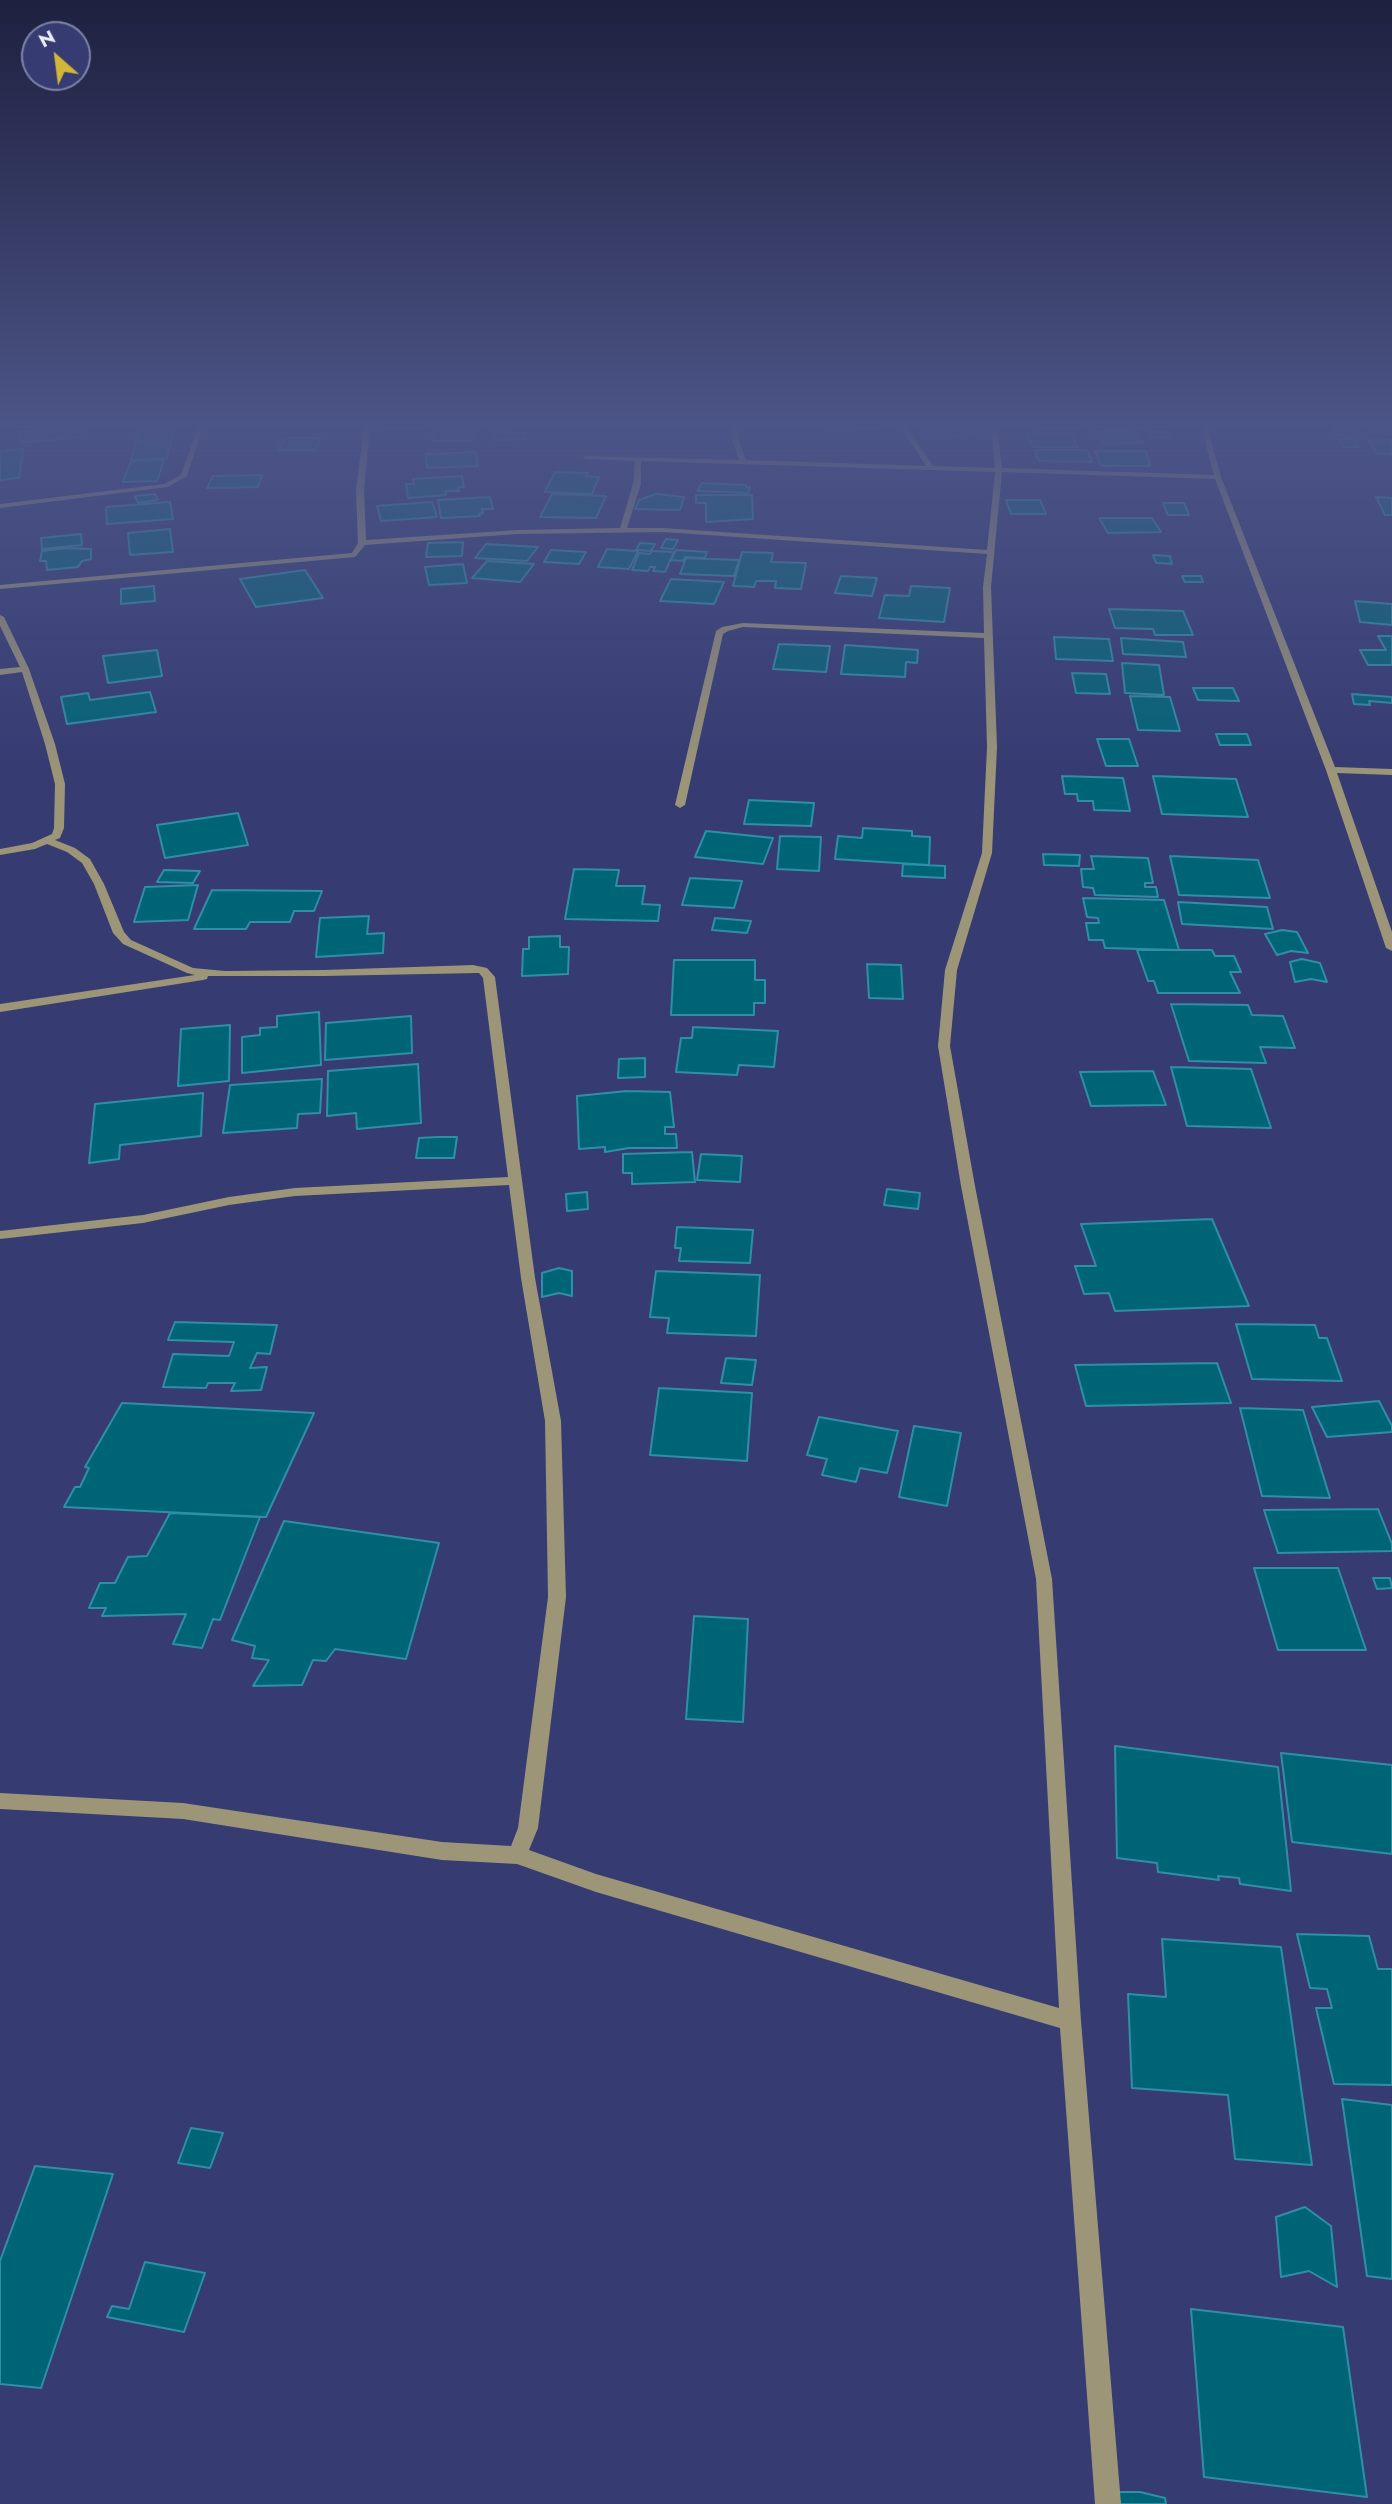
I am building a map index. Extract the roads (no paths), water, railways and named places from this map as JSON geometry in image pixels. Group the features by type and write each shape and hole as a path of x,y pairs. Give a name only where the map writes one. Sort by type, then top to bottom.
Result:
{"street":[{"path":"0,587 355,555 362,543"},
{"path":"852,543 990,552"},
{"path":"991,543 987,587 992,747 987,853 951,970 944,1046 968,1186 1044,1579 1070,2021 1108,2504"},
{"path":"1243,543 1331,770 1392,948"},
{"path":"0,617 25,669 61,785 59,828 56,836 48,841 0,852"},
{"path":"680,806 719,633 725,629 743,625 989,636"},
{"path":"0,672 25,669"},
{"path":"1331,770 1392,772"},
{"path":"48,841 71,850 86,861 99,884 119,933 127,942 191,971 225,974 483,970 489,977 528,1278 553,1421 557,1597 528,1828 517,1855"},
{"path":"0,1008 225,974"},
{"path":"0,1235 143,1219 229,1201 295,1192 515,1181"},
{"path":"0,1801 183,1811 442,1852 517,1855 596,1883 1070,2021"}]}
